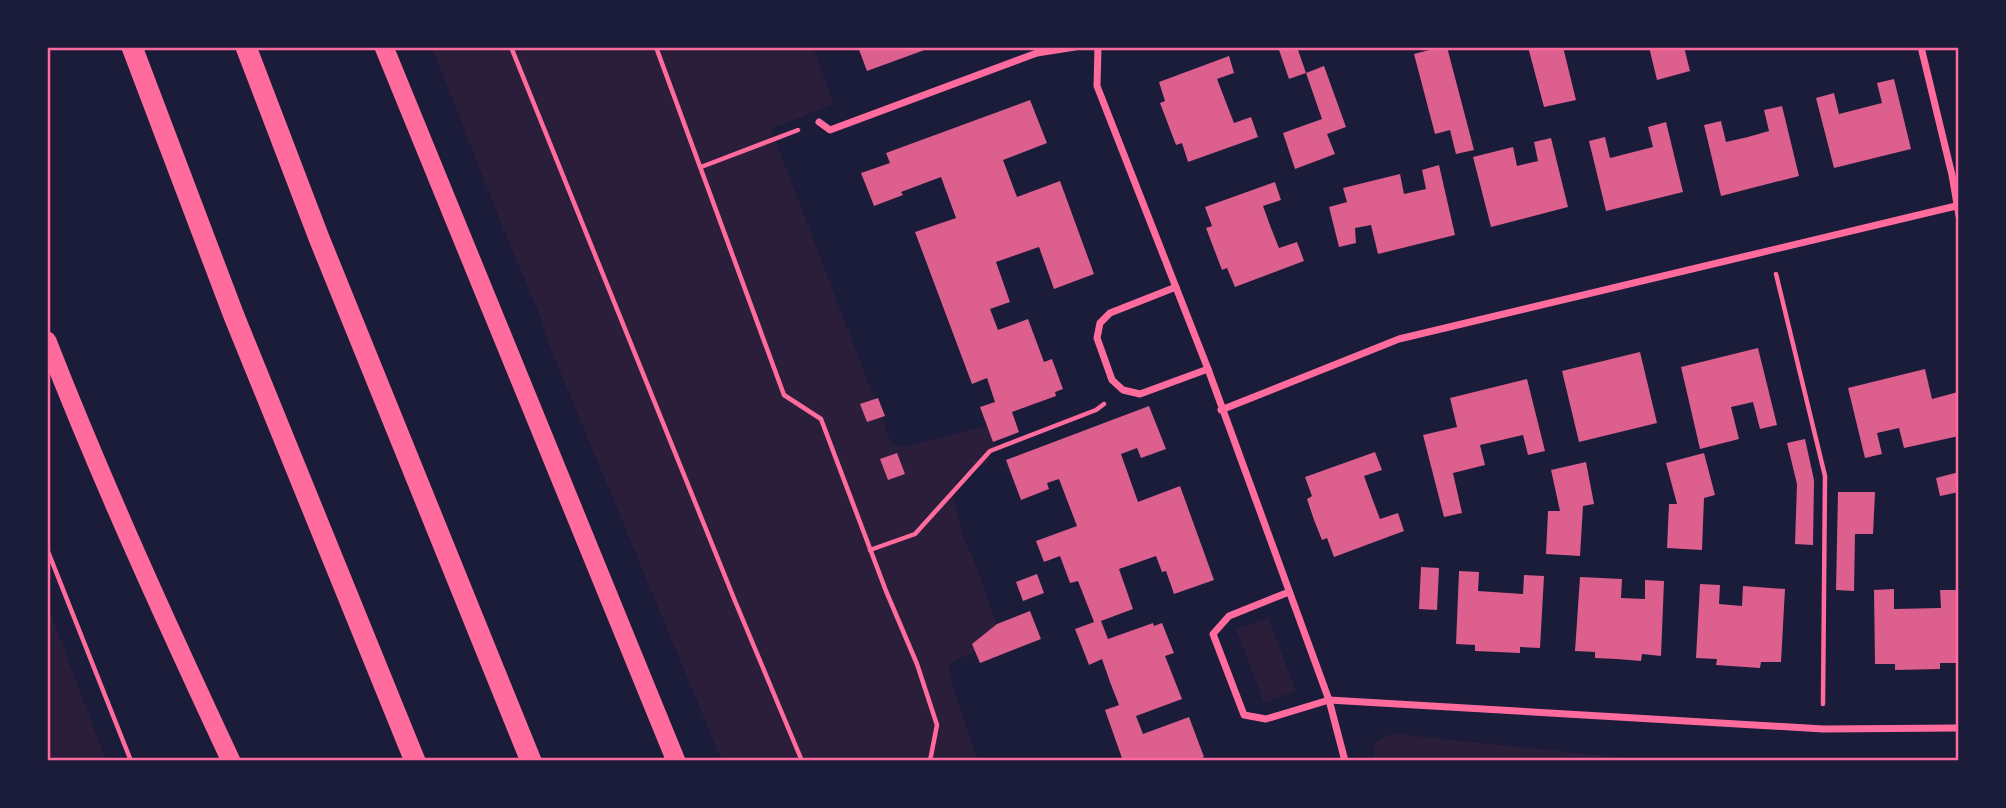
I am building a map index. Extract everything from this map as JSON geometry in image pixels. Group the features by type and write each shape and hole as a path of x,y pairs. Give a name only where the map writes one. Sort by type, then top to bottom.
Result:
{"highway":[{"path":"132,47 234,316 415,761"},
{"path":"246,47 318,238 531,761"},
{"path":"384,47 676,761"},
{"path":"47,341 156,601 232,761"}],"street":[{"path":"818,122 830,130 1037,53 1075,47"},
{"path":"1098,47 1097,86 1208,369 1329,700 1345,761"},
{"path":"1921,47 1952,175 1959,216"},
{"path":"1221,410 1399,339 1956,206"},
{"path":"1176,287 1110,313 1100,323 1097,338 1112,380 1123,390 1140,394 1208,369"},
{"path":"1289,592 1229,616 1213,634 1244,715 1266,719 1329,700 1823,729 1959,728"}],"path":[{"path":"511,47 802,761"},
{"path":"656,47 784,395 821,419 870,550 917,664 936,725 930,761"},
{"path":"701,167 818,122"},
{"path":"1770,250 1825,476 1823,729"},
{"path":"870,550 915,534 990,452 1096,410 1123,390"},
{"path":"47,549 131,761"}],"shaded area":[{"path":"432,47 813,47 834,104 771,129 891,442 905,447 984,426 988,428 994,445 987,463 958,479 952,493 963,536 1000,634 994,646 955,660 949,667 978,761 722,761 547,340 542,321"},
{"path":"47,604 106,761 47,761"},
{"path":"1268,618 1296,691 1264,703 1236,629"},
{"path":"1388,735 1651,761 1374,761 1374,743"}],"building":[{"path":"858,47 929,47 930,48 867,71"},
{"path":"1278,47 1297,47 1306,73 1289,79"},
{"path":"1447,47 1474,150 1456,154 1450,130 1435,134 1414,54"},
{"path":"1528,47 1563,47 1576,100 1544,107"},
{"path":"1649,47 1684,47 1690,71 1657,80"},
{"path":"1229,56 1234,73 1217,79 1234,123 1251,117 1258,137 1188,162 1182,143 1176,145 1160,103 1165,101 1159,82"},
{"path":"1324,66 1346,127 1327,134 1335,154 1295,169 1283,133 1322,119 1306,73"},
{"path":"1894,79 1911,149 1834,168 1816,98 1834,93 1839,114 1882,103 1877,83"},
{"path":"1030,100 1047,143 1003,160 1017,197 1060,181 1094,274 1054,289 1039,247 996,262 1010,302 990,309 998,330 1028,319 1044,362 1052,359 1063,389 1055,392 1056,396 1012,412 1019,432 993,442 980,407 995,402 987,378 972,384 915,232 956,218 941,177 901,192 903,195 874,206 861,173 890,163 886,153"},
{"path":"1782,106 1799,176 1721,196 1704,125 1721,121 1726,142 1748,137 1769,131 1764,110"},
{"path":"1666,122 1683,192 1606,211 1589,141 1605,137 1610,158 1653,147 1648,127"},
{"path":"1551,138 1568,207 1491,227 1473,157 1513,147 1517,166 1538,161 1534,142"},
{"path":"1439,165 1455,235 1378,254 1371,225 1355,228 1356,243 1339,247 1329,207 1347,202 1343,188 1400,174 1404,194 1426,189 1422,170"},
{"path":"1275,182 1281,200 1263,206 1271,228 1279,248 1297,242 1304,261 1235,287 1227,268 1222,270 1206,228 1212,226 1205,207"},
{"path":"1758,348 1777,425 1760,429 1753,402 1731,407 1739,439 1700,449 1681,367"},
{"path":"1640,352 1657,423 1579,442 1562,371"},
{"path":"1925,369 1932,399 1958,392 1959,436 1904,448 1899,428 1877,433 1882,454 1865,458 1848,388"},
{"path":"1527,379 1545,451 1528,455 1523,435 1480,445 1485,465 1453,473 1462,513 1444,517 1423,435 1457,427 1450,398"},
{"path":"878,398 885,416 867,422 860,404"},
{"path":"1149,406 1166,449 1141,458 1137,448 1121,454 1138,502 1180,486 1214,580 1174,594 1166,571 1162,572 1156,556 1119,569 1133,609 1101,621 1108,639 1153,623 1154,626 1162,623 1174,653 1165,656 1182,699 1136,716 1143,734 1189,717 1204,757 1194,761 1123,761 1105,710 1119,705 1102,659 1089,665 1075,629 1094,622 1078,581 1070,583 1060,556 1044,562 1036,541 1077,526 1059,479 1047,483 1049,489 1021,500 1006,460"},
{"path":"1805,439 1814,480 1813,545 1795,544 1797,484 1787,443"},
{"path":"1375,452 1382,470 1364,476 1372,498 1380,519 1398,513 1404,531 1334,557 1327,538 1322,540 1314,520 1307,499 1312,496 1305,477"},
{"path":"897,453 905,474 888,480 880,459"},
{"path":"1704,453 1715,495 1704,498 1702,550 1667,548 1669,504 1677,504 1666,463"},
{"path":"1586,462 1594,504 1583,506 1580,556 1546,554 1548,511 1560,511 1551,470"},
{"path":"1959,472 1959,492 1940,496 1936,478"},
{"path":"1838,492 1875,492 1873,534 1855,534 1854,591 1836,590"},
{"path":"1421,567 1439,568 1437,610 1419,609"},
{"path":"1459,571 1479,572 1478,591 1523,594 1524,575 1544,576 1540,648 1520,647 1520,653 1475,651 1475,645 1456,644"},
{"path":"1037,574 1044,593 1023,601 1016,582"},
{"path":"1580,577 1622,579 1621,598 1645,599 1645,580 1664,581 1661,656 1642,654 1641,661 1595,658 1595,652 1575,651"},
{"path":"1700,584 1720,585 1719,604 1742,606 1743,586 1785,589 1781,662 1761,662 1760,668 1716,665 1717,659 1696,658"},
{"path":"1894,589 1894,609 1941,608 1940,590 1959,590 1959,663 1940,663 1940,669 1895,670 1895,664 1875,664 1874,590"},
{"path":"1030,611 1041,639 980,663 972,644 997,624"}]}
